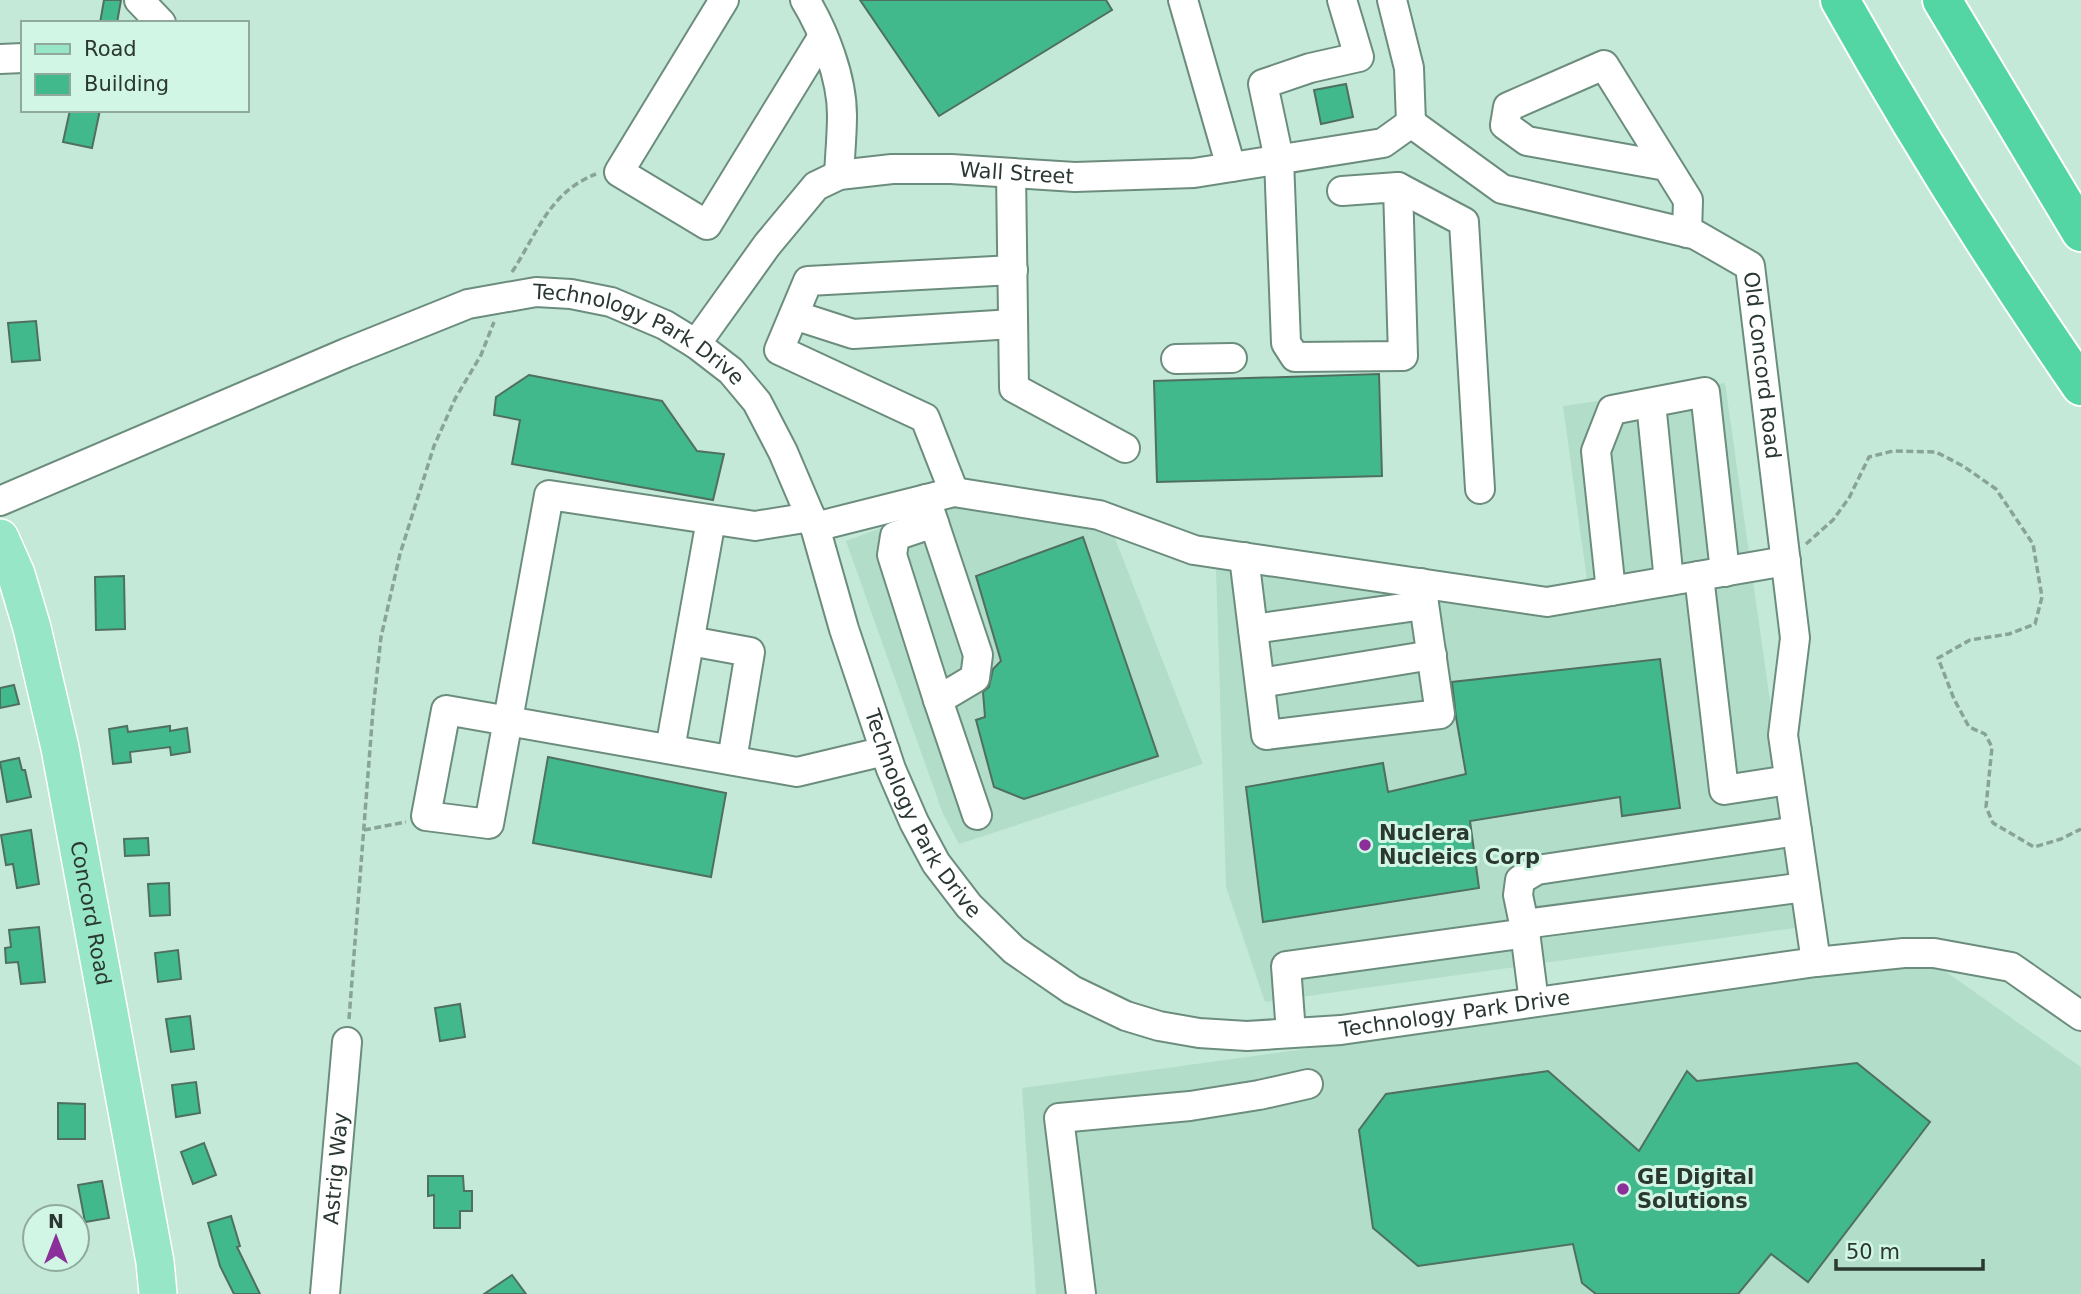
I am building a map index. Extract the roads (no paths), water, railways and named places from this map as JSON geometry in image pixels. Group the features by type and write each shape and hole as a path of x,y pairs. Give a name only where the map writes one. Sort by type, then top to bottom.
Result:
{"highway":[{"path":"1840,0 1937,165 2081,386"},
{"path":"1942,0 2081,232"}],"main road":[{"name":"Concord Road","path":"0,538 16,574 32,628 61,748 155,1262 158,1294"}],"street":[{"path":"139,0 159,21"},
{"path":"724,0 620,172 707,226 823,36"},
{"path":"805,0 816,18 836,74 842,112 839,175"},
{"path":"1183,0 1231,167"},
{"path":"1342,0 1359,57 1310,68 1263,83 1279,159 1286,343 1295,357 1404,356 1398,187"},
{"path":"1392,0 1409,68 1411,123"},
{"path":"0,59 21,58"},
{"path":"1666,166 1527,141 1505,125 1508,107 1604,65 1688,200 1687,233"},
{"name":"Wall Street","path":"696,344 767,245 816,186 839,175 892,169 951,169 1075,177 1194,173 1383,143 1411,123"},
{"name":"Old Concord Road","path":"1411,123 1502,189 1696,235 1750,265 1795,638 1783,735 1816,962"},
{"path":"1011,173 1014,388 1125,448"},
{"path":"1342,191 1398,187 1464,222 1479,489"},
{"path":"954,492 925,418 779,350 808,281 1013,270"},
{"name":"Technology Park Drive","path":"0,501 468,304 536,292 571,294 611,302 665,325 696,344 731,371 757,402 783,452 813,522 844,629 885,751 914,822 936,863 969,906 1014,950 1072,990 1126,1016 1159,1026 1199,1033 1247,1036 1341,1030 1816,962 1904,953 1934,953 2011,967 2081,1016"},
{"path":"794,315 853,334 1013,324"},
{"path":"1176,359 1232,358"},
{"path":"1611,591 1596,451 1612,410 1705,392 1724,790 1790,780"},
{"path":"1651,403 1669,581"},
{"path":"977,815 892,555 895,537 954,492 1098,515 1194,550 1244,557 1423,594 1548,602 1786,561"},
{"path":"885,751 797,772 507,720 446,710 426,816 489,824 507,720 549,495 755,526 930,511"},
{"path":"930,511 978,655 975,678 938,700"},
{"path":"670,749 711,520"},
{"path":"1244,557 1266,735 1440,714 1423,594"},
{"path":"1253,629 1423,594"},
{"path":"690,641 750,652 732,760"},
{"path":"1260,683 1432,655"},
{"path":"1534,1002 1518,895 1520,880 1537,870 1797,831"},
{"path":"1291,1033 1286,966 1805,887"},
{"name":"Astrig Way","path":"325,1294 347,1042"},
{"path":"1081,1294 1059,1118 1190,1106 1308,1084"}],"place":[{"name":"Nuclera Nucleics Corp","path":"1365,845"},
{"name":"GE Digital Solutions","path":"1623,1189"}]}
